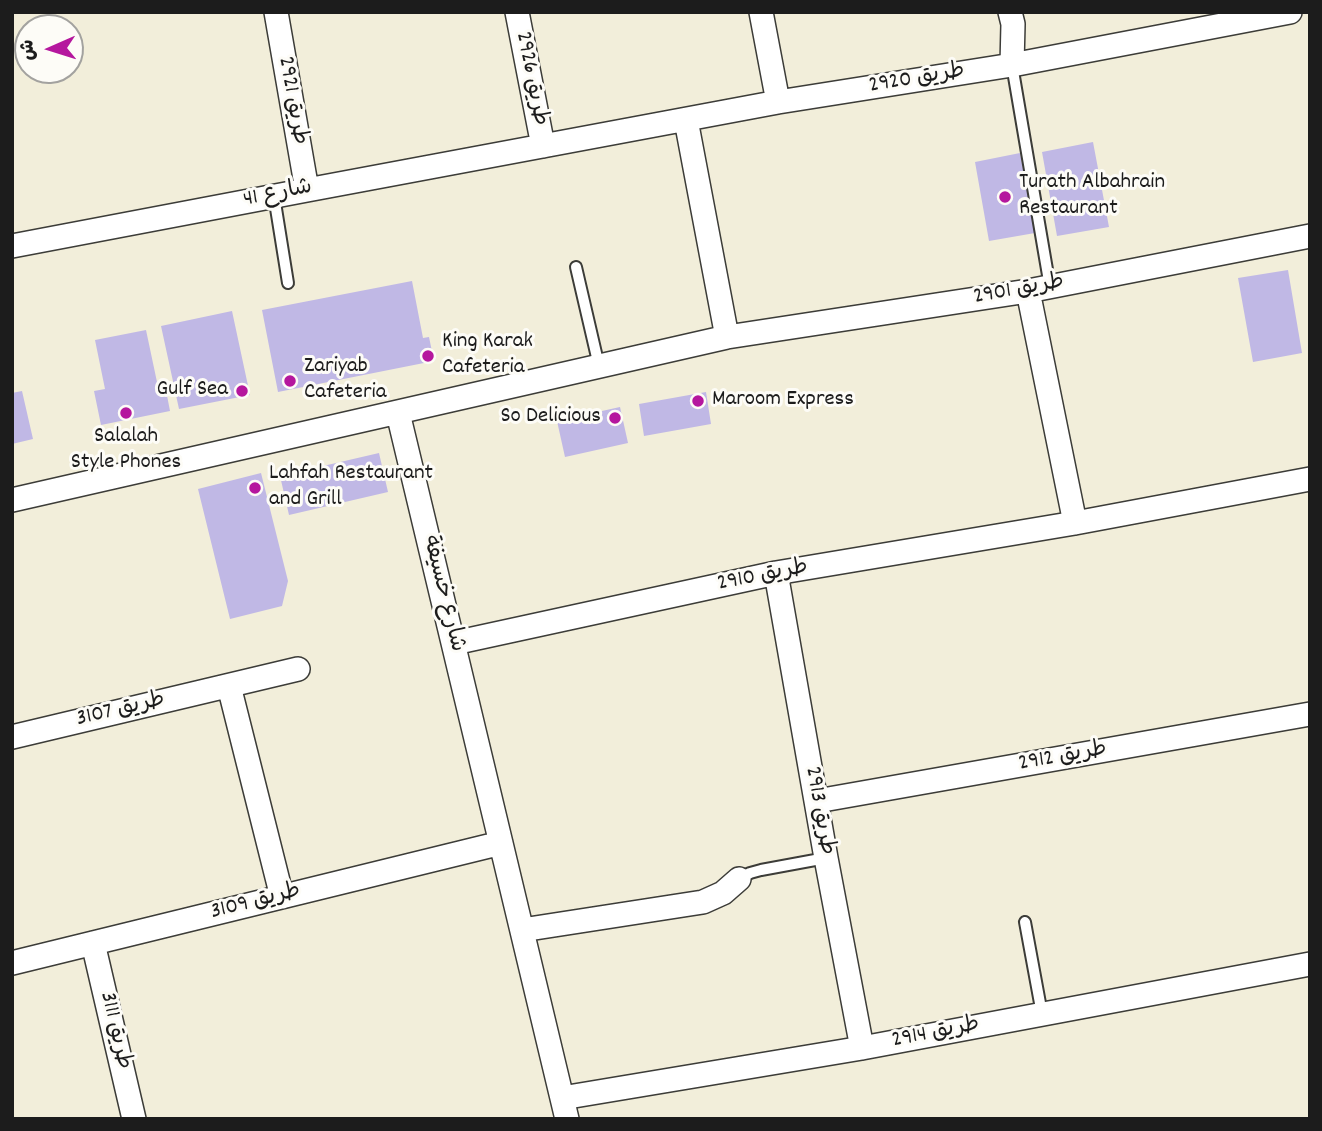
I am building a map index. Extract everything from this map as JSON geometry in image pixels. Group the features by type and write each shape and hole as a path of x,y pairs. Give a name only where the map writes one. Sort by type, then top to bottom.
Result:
{"street":[{"name":"طريق 2921","path":"276,12 307,190"},
{"name":"طريق 2926","path":"517,12 543,146"},
{"path":"761,12 778,102"},
{"path":"1010,12 1013,24 1012,65"},
{"name":"طريق 2920","path":"543,146 778,102 1012,65 1290,12"},
{"path":"686,120 727,337"},
{"name":"شارع 41","path":"12,246 543,146"},
{"name":"طريق 2901","path":"398,413 727,337 1039,289 1310,236"},
{"path":"1039,289 1075,523"},
{"path":"12,500 398,413"},
{"name":"شارع خسيفة","path":"398,413 564,1109"},
{"name":"طريق 2910","path":"454,643 776,573 1075,523 1310,479"},
{"name":"طريق 2913","path":"776,573 862,1048"},
{"name":"طريق 3107","path":"12,737 298,669"},
{"path":"229,686 282,897"},
{"name":"طريق 2912","path":"817,802 1310,714"},
{"name":"طريق 3109","path":"12,963 501,843"},
{"path":"522,930 703,902 723,893 739,879"},
{"name":"طريق 3111","path":"93,943 134,1119"},
{"name":"طريق 2914","path":"564,1109 862,1048 1310,964"}],"lane":[{"path":"1012,65 1039,289"},
{"path":"274,196 288,283"},
{"path":"576,267 599,366"},
{"path":"739,879 761,870 826,858"},
{"path":"1025,922 1042,1014"}],"building":[{"path":"1093,142 1109,227 1057,236 1042,152"},
{"name":"Turath Albahrain Restaurant","path":"1020,153 1035,233 989,241 975,162"},
{"path":"1288,270 1302,353 1253,362 1238,278"},
{"path":"412,281 423,338 429,337 434,361 278,392 262,310"},
{"path":"232,311 250,395 179,409 161,326"},
{"path":"146,330 157,382 164,380 170,411 101,425 94,391 105,389 95,340"},
{"path":"22,391 33,439 12,444 12,393"},
{"path":"706,392 711,424 644,436 639,404"},
{"path":"620,407 628,443 565,457 557,421"},
{"path":"379,453 388,492 289,515 280,476"},
{"path":"261,473 288,581 282,606 230,619 198,489"}],"place":[{"name":"Turath Albahrain Restaurant","path":"1005,197"},
{"name":"King Karak Cafeteria","path":"428,356"},
{"name":"Zariyab Cafeteria","path":"290,381"},
{"name":"Gulf Sea","path":"242,391"},
{"name":"Maroom Express","path":"698,401"},
{"name":"Salalah Style Phones","path":"126,413"},
{"name":"So Delicious","path":"615,418"},
{"name":"Lahfah Restaurant and Grill","path":"255,488"}]}
